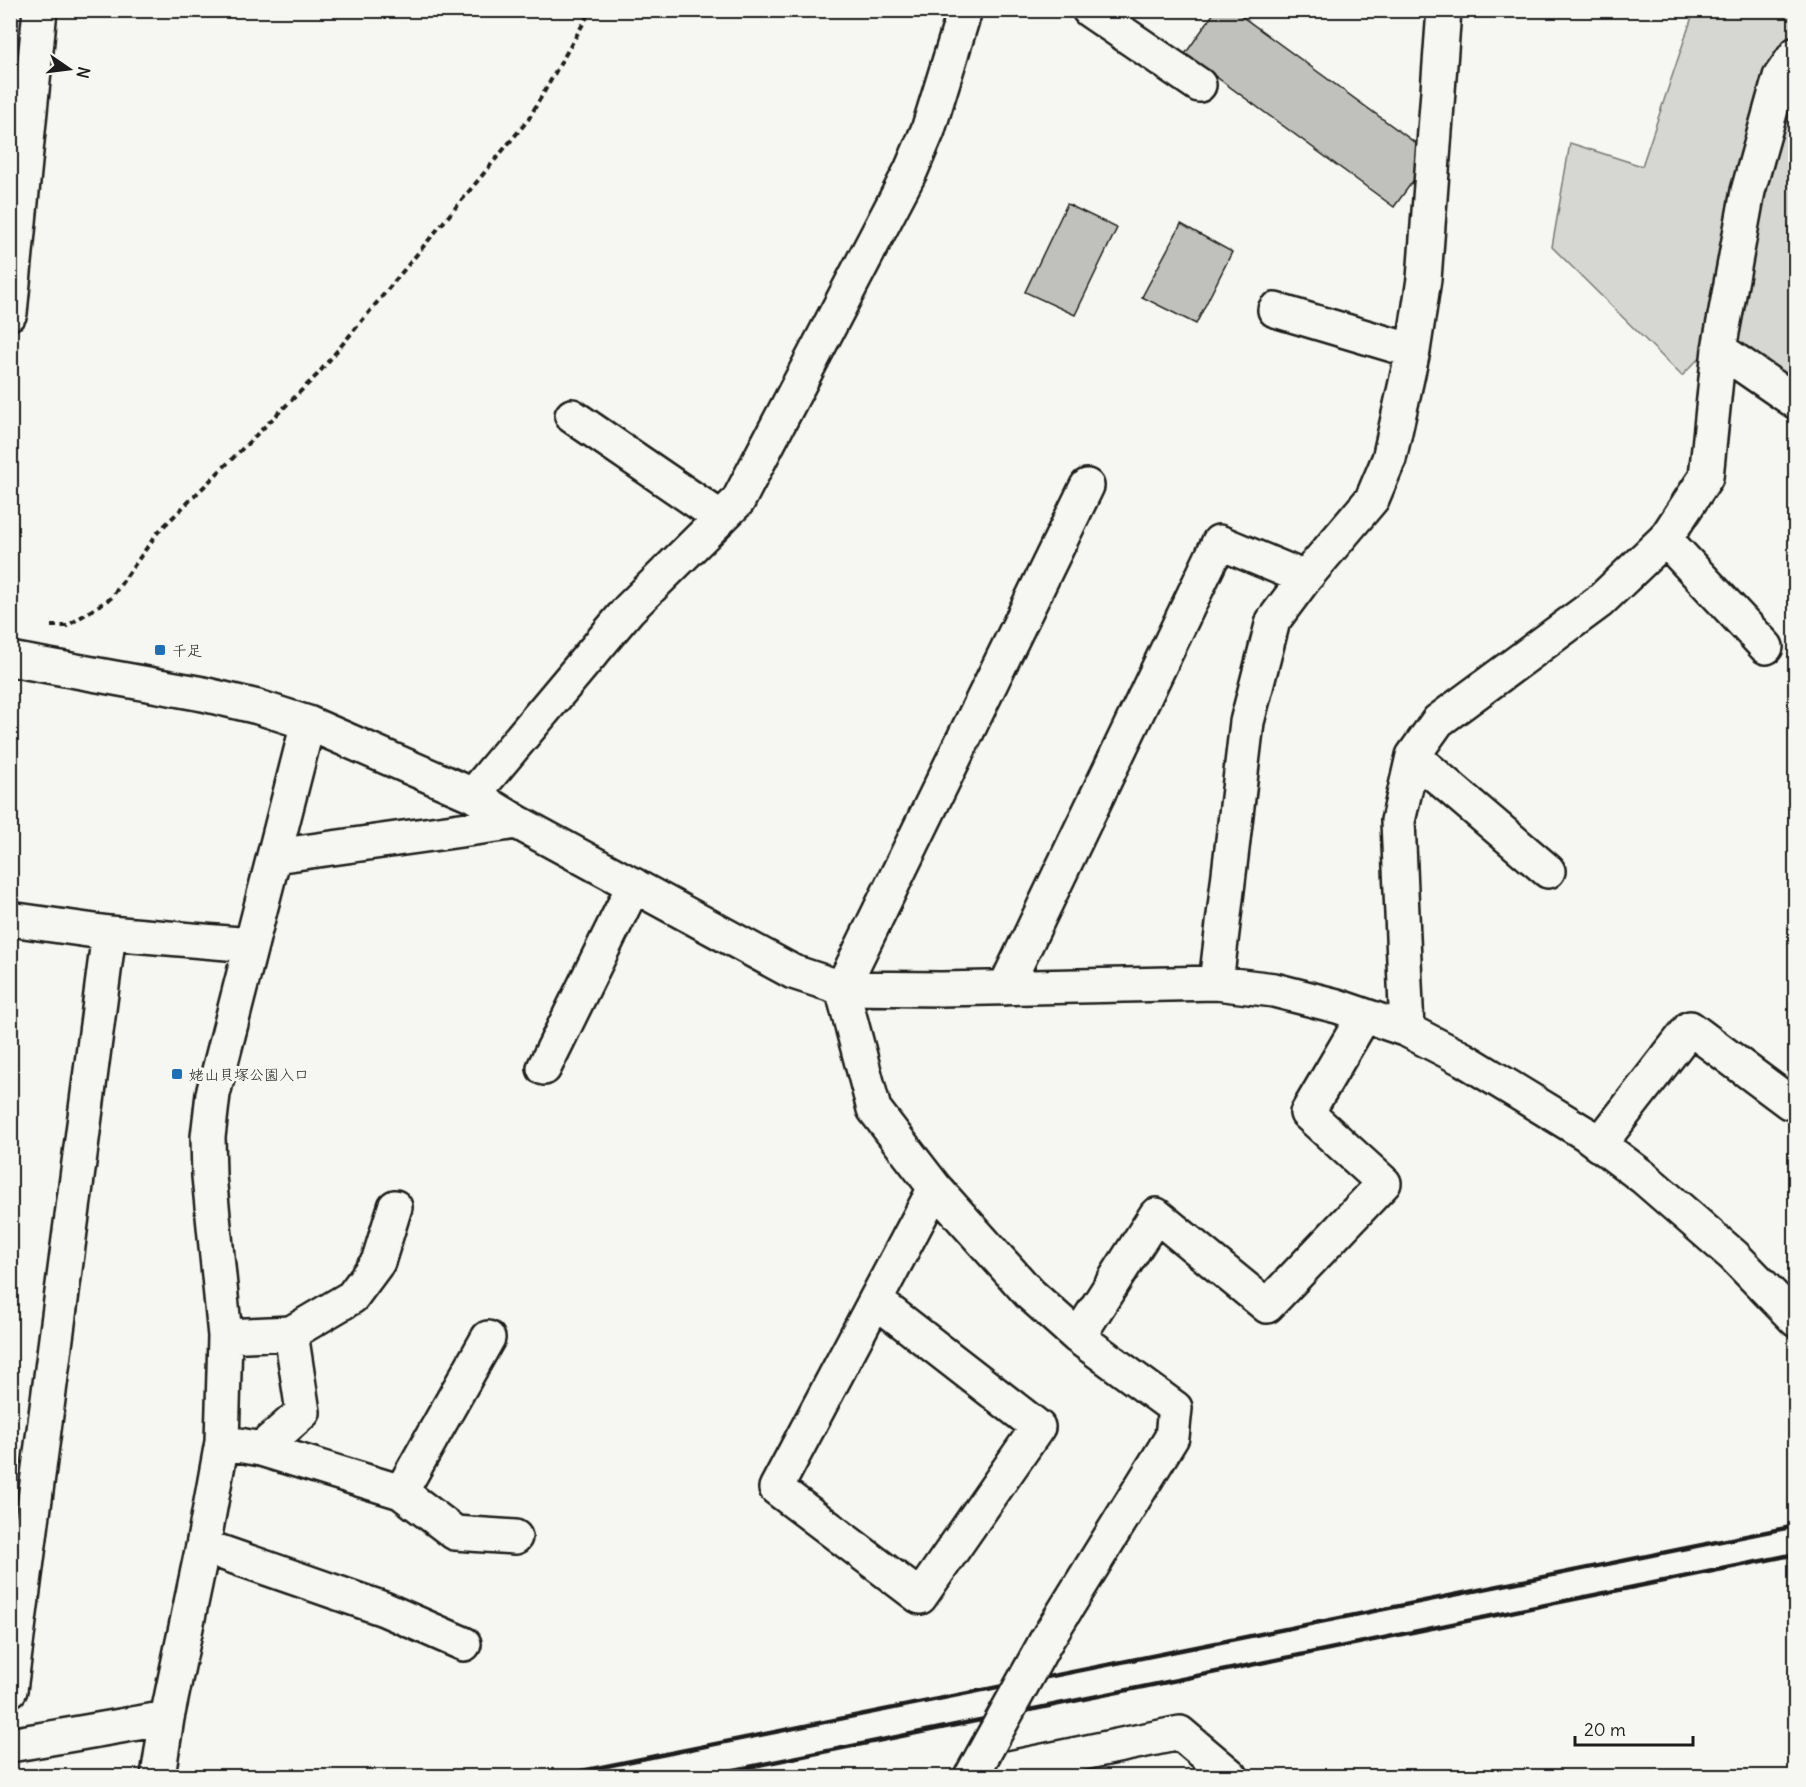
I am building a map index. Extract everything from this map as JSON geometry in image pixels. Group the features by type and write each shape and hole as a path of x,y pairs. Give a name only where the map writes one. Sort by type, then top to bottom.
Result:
{"street":[{"path":"10,313 40,10"},
{"path":"473,795 629,609 738,501 911,170 928,130 965,10"},
{"path":"1089,10 1199,85"},
{"path":"1216,983 1247,722 1273,621 1305,578 1372,499 1389,459 1413,351 1424,279 1444,10"},
{"path":"1407,1030 1398,821 1413,756 1437,721 1599,602 1665,539 1706,477 1719,349 1748,191 1780,77 1796,54"},
{"path":"1275,310 1413,351"},
{"path":"1719,349 1796,402"},
{"path":"572,416 721,518"},
{"path":"972,1776 1046,1641 1173,1437 1175,1408 1078,1337 1030,1294 935,1188 874,1109 842,988 1087,486"},
{"path":"1665,539 1766,647"},
{"path":"1005,988 1219,542 1305,578"},
{"path":"10,659 203,694 258,707 308,723 473,795 518,822 793,972 842,988 1005,988 1216,983 1274,990 1337,1006 1407,1030 1463,1059 1586,1134 1643,1177 1734,1256 1796,1320"},
{"path":"158,1776 167,1718 222,1442 225,1336 209,1176 208,1137 213,1094 308,723"},
{"path":"1413,756 1548,871"},
{"path":"275,856 518,822"},
{"path":"544,1068 634,885"},
{"path":"10,919 109,933 251,945"},
{"path":"10,1690 109,933"},
{"path":"1078,1337 1156,1215 1267,1306 1384,1183 1307,1113 1364,1016"},
{"path":"1599,1145 1690,1028 1789,1102"},
{"path":"876,1301 1038,1427 920,1597 776,1488 935,1188"},
{"path":"225,1336 291,1334 351,1297 378,1262 395,1207"},
{"path":"261,1449 303,1412 291,1334"},
{"path":"401,1492 488,1338"},
{"path":"222,1442 261,1449 401,1492 455,1533 515,1537"},
{"path":"203,1546 384,1609 464,1644"},
{"path":"10,1745 167,1718"},
{"path":"972,1776 1180,1733 1231,1776"}],"path":[{"path":"44,626 67,626 111,598 158,532 316,375 528,120 591,10"}],"shaded area":[{"path":"1694,11 1795,11 1795,386 1702,355 1682,376 1552,247 1570,143 1642,166"}],"building":[{"path":"1216,10 1233,10 1432,155 1394,207 1185,54"},
{"path":"1067,204 1117,228 1075,315 1025,292"},
{"path":"1181,224 1232,252 1196,324 1142,297"}],"railway":[{"path":"557,1776 1796,1526"},
{"path":"705,1776 1796,1554"}],"place":[{"name":"千足","path":"160,650"},
{"name":"姥山貝塚公園入口","path":"177,1074"}]}
